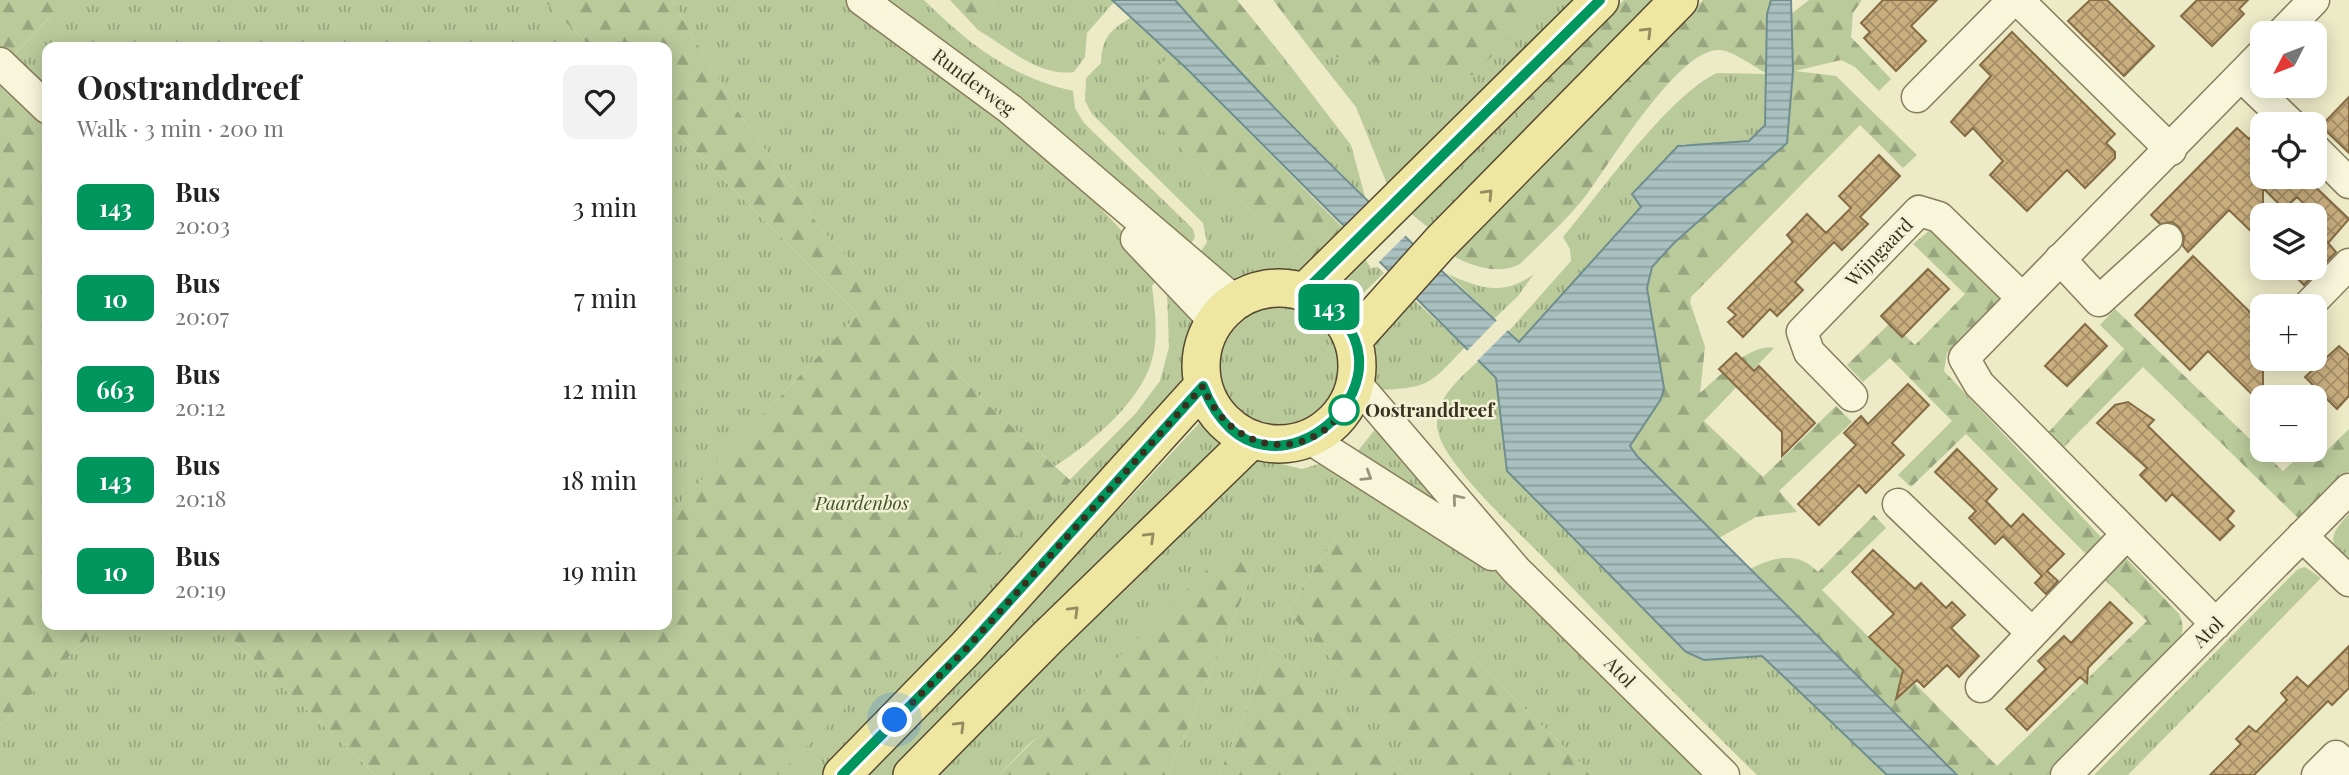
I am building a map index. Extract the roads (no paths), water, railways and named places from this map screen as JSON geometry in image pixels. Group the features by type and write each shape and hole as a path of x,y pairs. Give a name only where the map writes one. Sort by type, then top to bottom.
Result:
{"main road":[{"path":"1304,292 1600,0"},
{"path":"1353,340 1440,243 1679,0"},
{"path":"1268,288 1304,292 1334,310 1353,340 1356,383 1340,416 1310,439 1281,444 1251,440 1220,419 1203,386 1200,359 1224,311 1268,288"},
{"path":"842,775 967,648 1203,386"},
{"path":"912,775 1047,638 1251,440"}],"street":[{"name":"Runderweg","path":"862,0 1010,109 1081,170 1111,212 1224,311"},
{"path":"1917,97 2015,0 2171,150"},
{"path":"2294,21 2314,0"},
{"path":"0,63 42,103"},
{"path":"2216,624 1979,384 1964,358 2250,67"},
{"path":"2241,76 2278,112"},
{"path":"2327,161 2349,183"},
{"name":"Wijngaard","path":"1852,396 1810,352 1802,332 1919,211 1939,217 2022,298"},
{"path":"2060,259 2099,301 2167,239"},
{"path":"2320,294 2349,264"},
{"name":"Atol","path":"1356,383 1516,570 1724,775"},
{"name":"Atol","path":"1310,439 1516,570"},
{"name":"Atol","path":"2066,775 2349,489"},
{"path":"1898,504 2032,633"},
{"path":"1981,687 2126,535"},
{"path":"2302,536 2349,582"}],"water":[{"path":"1112,0 1175,0 1257,90 1342,176 1519,342 1641,207 1632,194 1678,146 1749,141 1765,125 1767,14 1771,0 1791,0 1793,71 1787,143 1674,243 1652,267 1647,288 1664,388 1661,399 1630,446 1957,775 1887,775 1762,656 1704,660 1686,652 1507,471 1496,378 1186,68"}],"place":[{"name":"Oostranddreef","path":"1344,410"}],"park label":[{"name":"Paardenbos","path":"862,503"}]}
